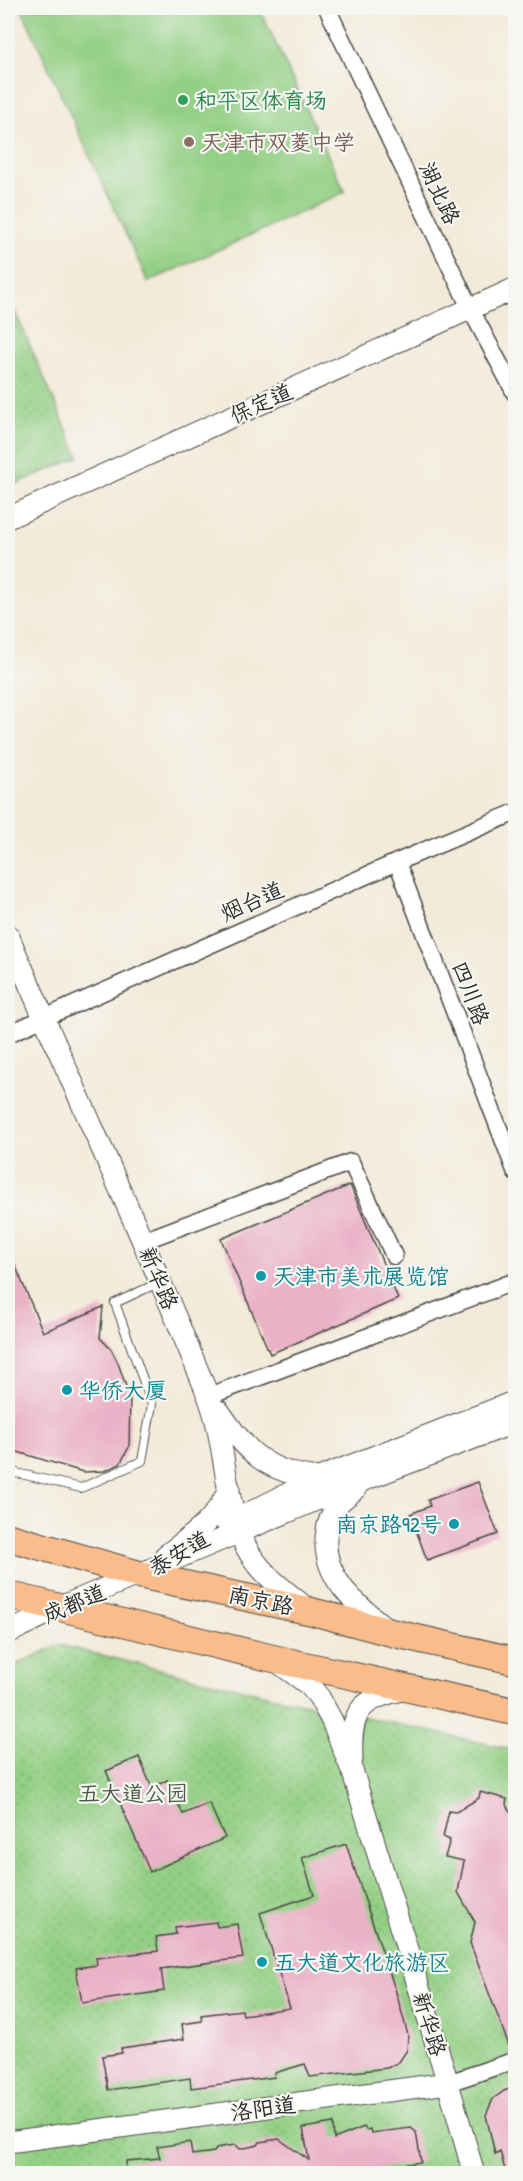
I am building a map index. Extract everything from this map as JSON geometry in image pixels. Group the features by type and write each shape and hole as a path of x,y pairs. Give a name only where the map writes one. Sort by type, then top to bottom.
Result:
{"main road":[{"name":"南京路","path":"8,1537 141,1575 310,1611 393,1633 516,1661"},
{"path":"8,1595 271,1658 516,1712"}],"street":[{"name":"湖北路","path":"327,8 470,308 516,395"},
{"name":"保定道","path":"8,518 516,288"},
{"name":"烟台道","path":"8,1034 397,862 516,812"},
{"name":"四川路","path":"397,862 516,1173"},
{"name":"新华路","path":"8,935 143,1241 208,1396 222,1441 238,1526 250,1555 264,1572 310,1611"},
{"path":"143,1241 351,1162 394,1256"},
{"path":"319,1478 295,1476 261,1460 245,1447 208,1396 516,1281"},
{"name":"泰安道","path":"141,1575 238,1526 319,1478 516,1401"},
{"name":"泰安道","path":"238,1526 516,1422"},
{"path":"364,1480 339,1504 330,1518 326,1549 335,1578 347,1594 393,1633"},
{"path":"141,1575 216,1514 224,1502 229,1487"},
{"name":"成都道","path":"8,1633 58,1608 141,1575"},
{"name":"新华路","path":"271,1658 297,1674 309,1685 333,1721 353,1773 474,2174"},
{"name":"新华路","path":"353,1773 351,1740 358,1712 365,1704 378,1696 407,1689"},
{"name":"洛阳道","path":"8,2142 448,2083 516,2060"}],"lane":[{"path":"8,1471 81,1488 142,1461 152,1404 115,1303 160,1282"}],"green space":[{"name":"和平区体育场","path":"21,8 259,8 345,192 148,282"},
{"path":"8,296 79,457 8,487"},
{"name":"五大道文化旅游区","path":"59,1645 279,1698 515,1750 515,2173 8,2173 8,1668"}],"building":[{"path":"350,1185 398,1299 270,1354 221,1239"},
{"name":"华侨大厦","path":"8,1248 43,1332 103,1307 100,1338 111,1349 118,1363 130,1398 129,1447 120,1464 104,1471 83,1472 8,1449"},
{"name":"南京路92号","path":"478,1482 498,1534 427,1560 410,1514 430,1506 428,1500"},
{"path":"139,1757 152,1788 167,1780 183,1814 209,1803 225,1838 150,1872 106,1771"},
{"path":"480,1792 507,1799 506,1804 516,1820 516,2050 511,2051 470,1943 475,1922 458,1892 464,1861 445,1857 450,1840 443,1837 449,1811 456,1812 479,1798"},
{"path":"346,1844 396,1992 408,2035 407,2050 399,2062 387,2068 310,2077 305,2064 274,2073 275,2077 191,2088 190,2078 108,2090 102,2056 122,2053 121,2048 184,2039 182,2024 202,2021 201,2015 242,2010 243,2015 290,2008 260,1913 314,1895 302,1858"},
{"path":"216,1922 217,1927 237,1924 243,1958 161,1969 164,1991 82,2003 76,1968 97,1965 96,1958 158,1951 156,1937 176,1934 175,1927"},
{"path":"516,2086 516,2174 506,2174 500,2151 495,2154 486,2115 493,2099"},
{"path":"333,2123 334,2139 364,2127 366,2130 370,2129 371,2133 411,2128 416,2132 421,2162 366,2171 366,2174 126,2174 126,2161 160,2158 157,2147 190,2142 192,2155 214,2152 217,2148 227,2146 236,2145 240,2149 258,2145 260,2142 279,2139 309,2160 303,2128"}],"place":[{"name":"和平区体育场","path":"183,100"},
{"name":"天津市双菱中学","path":"189,142"},
{"name":"天津市美术展览馆","path":"261,1276"},
{"name":"华侨大厦","path":"67,1390"},
{"name":"南京路92号","path":"454,1524"},
{"name":"五大道文化旅游区","path":"262,1962"}],"park label":[{"name":"五大道公园","path":"133,1793"}]}
